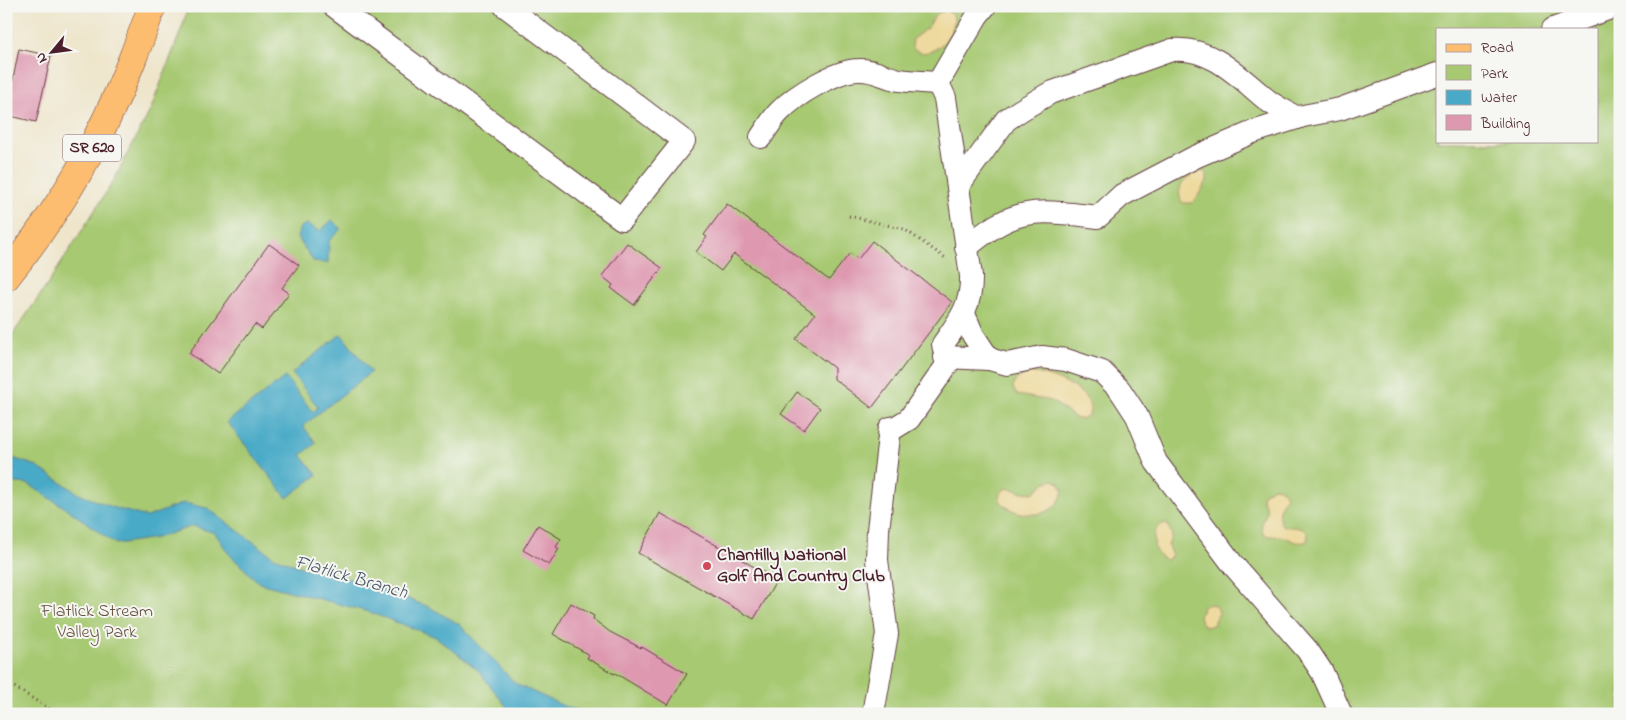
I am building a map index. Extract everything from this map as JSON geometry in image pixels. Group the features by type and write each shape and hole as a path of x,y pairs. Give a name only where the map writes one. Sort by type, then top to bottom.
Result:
{"main road":[{"name":"SR 620","path":"6,276 35,240 80,172 114,106 152,6"}],"lane":[{"path":"334,6 622,219 684,141 505,6"},
{"path":"938,83 977,16 986,6"},
{"path":"1556,28 1616,6"},
{"path":"958,186 1006,120 1021,110 1050,93 1172,50 1186,48 1216,59 1269,101 1297,118"},
{"path":"761,137 779,112 824,81 848,71 877,72 899,80 938,83"},
{"path":"966,248 983,233 999,223 1023,214 1041,212 1098,217 1122,195 1195,157 1253,132 1297,118 1340,108 1436,74"},
{"path":"873,714 887,634 877,560 878,530 887,441 890,428 896,427 909,419 947,365 942,344 964,314 971,289 945,98 938,83"},
{"path":"964,314 973,334 989,359"},
{"path":"945,357 989,359 1007,364 1042,357 1066,360 1102,372 1120,390 1136,416 1156,462 1234,566 1308,651 1327,680 1342,714"}],"path":[{"path":"849,216 904,229 970,276"},
{"path":"6,682 58,714"}],"green space":[{"name":"Chantilly National Golf And Country Club","path":"188,6 1620,6 1620,714 6,714 6,344 48,284 114,180 150,111 183,25"}],"sand":[{"path":"946,10 953,14 954,21 948,37 942,44 934,50 927,52 919,52 912,47 913,39 928,27 936,14"},
{"path":"1201,171 1207,175 1207,181 1192,203 1183,203 1179,193 1180,188 1186,179"},
{"path":"1034,373 1061,381 1080,392 1087,399 1090,407 1089,415 1077,419 1052,401 1017,395 1013,388 1015,381 1023,376"},
{"path":"1053,480 1059,483 1063,490 1057,504 1046,512 1020,513 1008,508 1001,502 1000,495 1007,488 1033,493 1046,482"},
{"path":"1273,487 1281,489 1286,496 1278,515 1280,522 1283,526 1304,530 1307,541 1298,542 1283,537 1268,536 1263,532 1262,521 1266,515 1266,510 1262,499 1263,494"},
{"path":"1162,524 1167,524 1172,535 1168,546 1172,556 1167,560 1159,555 1154,544 1155,531"},
{"path":"1211,604 1217,607 1219,613 1213,625 1206,627 1201,623 1199,615 1202,612 1203,606"}],"water":[{"path":"332,220 341,229 329,241 328,263 314,262 297,237 300,227 307,224 320,231"},
{"path":"341,334 371,372 303,426 316,443 301,455 317,475 287,498 227,422 285,377 313,412 318,407 292,373"},
{"name":"Flatlick Branch","path":"6,456 34,465 81,495 115,508 147,517 184,503 207,508 274,557 304,568 366,583 429,607 459,624 516,684 566,707 591,714 516,714 510,711 477,669 436,637 369,612 259,583 229,554 215,533 193,526 156,538 116,544 28,484 6,482"}],"building":[{"path":"19,49 51,56 36,122 6,115"},
{"path":"727,204 829,280 850,253 858,259 872,241 952,302 872,408 834,379 834,368 796,339 815,314 734,254 721,271 696,252 707,237 704,235"},
{"path":"627,243 662,268 634,305 611,288 613,285 602,276"},
{"path":"269,244 299,265 282,288 289,293 262,329 255,324 218,374 189,353"},
{"path":"797,392 820,408 804,430 781,414"},
{"name":"Chantilly National Golf And Country Club","path":"660,513 777,580 754,619 638,553"},
{"path":"538,525 561,539 556,547 559,549 549,565 523,550"},
{"path":"571,603 594,616 593,619 610,632 642,647 687,674 668,705 587,658 589,655 553,634"}],"place":[{"name":"Chantilly National Golf And Country Club","path":"707,566"}],"park label":[{"name":"Flatlick Stream Valley Park","path":"97,622"}]}
